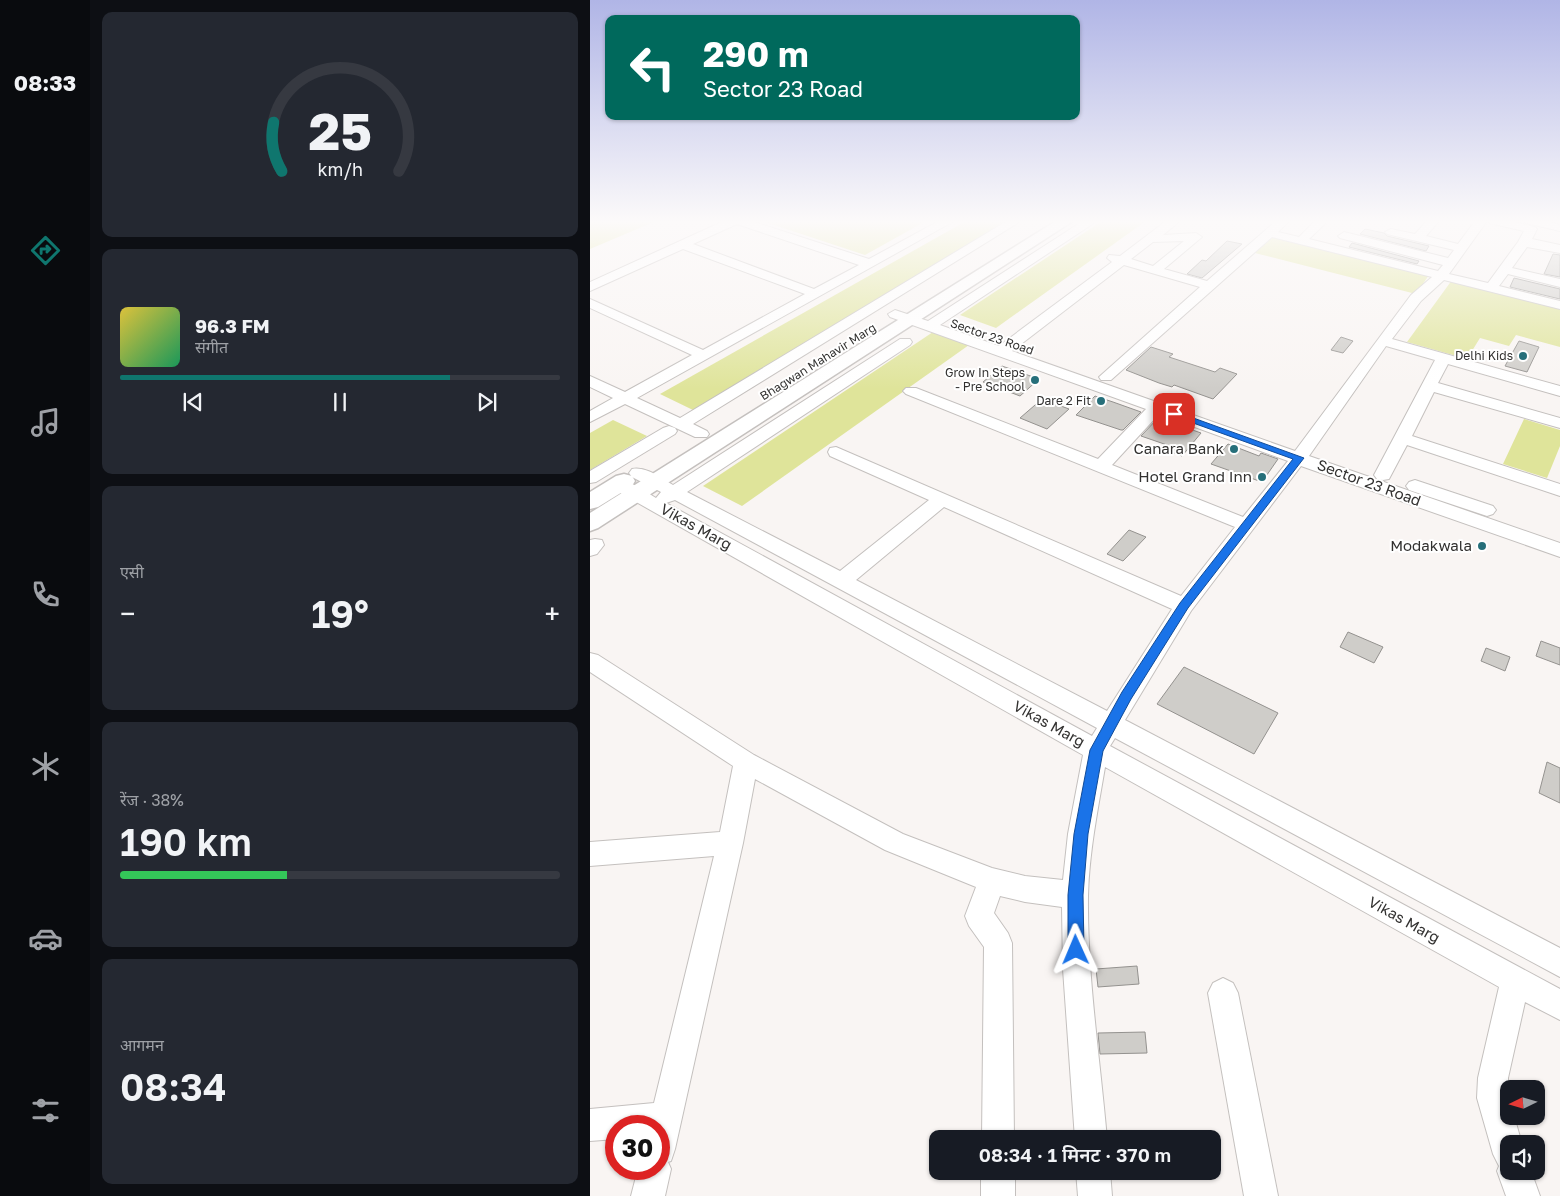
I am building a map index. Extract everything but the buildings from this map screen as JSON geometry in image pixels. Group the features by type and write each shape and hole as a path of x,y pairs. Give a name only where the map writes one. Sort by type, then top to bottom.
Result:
{"main road":[{"name":"Bhagwan Mahavir Marg","path":"590,523 637,483 695,438 917,317 971,277"},
{"name":"Bhagwan Mahavir Marg","path":"590,502 637,483 917,317 979,277"}],"street":[{"path":"590,288 614,277"},
{"path":"770,277 809,291"},
{"path":"604,405 697,352 838,277"},
{"path":"604,405 841,277"},
{"path":"590,478 923,277"},
{"path":"917,317 989,277"},
{"path":"1001,346 1093,277"},
{"path":"1178,277 1209,286"},
{"path":"1106,377 1219,277"},
{"path":"1090,1130 1077,969 1075,895 1081,834 1096,750 1110,724 1184,606 1245,524 1303,452 1416,298 1440,277"},
{"path":"1450,277 1560,305"},
{"path":"1492,287 1500,277"},
{"path":"1534,277 1560,283"},
{"path":"590,303 697,352"},
{"name":"Sector 23 Road","path":"917,317 1001,346 1157,407 1383,475 1560,535"},
{"path":"1383,341 1560,391"},
{"path":"655,505 905,342"},
{"name":"Sector 23 Road","path":"1001,346 1106,377 1303,452 1445,511 1560,550"},
{"path":"1383,475 1444,358"},
{"path":"590,381 604,405"},
{"path":"1431,386 1560,423"},
{"path":"912,391 1245,524"},
{"path":"590,392 604,405 675,428 695,438"},
{"path":"1101,466 1157,407"},
{"path":"1402,438 1560,490"},
{"path":"836,452 1184,606"},
{"name":"Vikas Marg","path":"637,483 673,492 1560,963"},
{"name":"Vikas Marg","path":"637,483 655,505 1560,1005"},
{"path":"841,581 942,499"},
{"path":"590,661 746,762 894,842 992,882 1025,889 1075,895"},
{"path":"667,1115 730,843 746,762"},
{"path":"590,854 730,843"},
{"path":"992,882 979,916 998,943 998,1130"},
{"path":"1504,1135 1493,1098 1493,1078 1515,980"},
{"path":"1223,993 1261,1196"},
{"path":"590,1125 605,1124"},
{"path":"648,1196 652,1180"},
{"path":"998,1180 998,1196"},
{"path":"1094,1180 1095,1196"},
{"path":"1517,1180 1523,1196"}],"green space":[{"path":"867,277 917,277 693,410 660,394"},
{"path":"1018,277 1068,277 996,328 960,315"},
{"path":"1349,277 1428,277 1416,294"},
{"path":"1452,280 1560,308 1560,347 1516,335 1509,346 1480,338 1467,359 1407,342"},
{"path":"933,332 969,345 742,506 703,486"},
{"path":"1524,419 1560,430 1560,446 1547,478 1503,464"},
{"path":"613,420 647,436 590,470 590,433"}],"place":[{"name":"Delhi Kids","path":"1523,356"},
{"name":"Grow In Steps - Pre School","path":"1035,380"},
{"name":"Dare 2 Fit","path":"1101,401"},
{"name":"Canara Bank","path":"1234,449"},
{"name":"Hotel Grand Inn","path":"1262,477"},
{"name":"Modakwala","path":"1482,546"}],"route":[{"path":"1076,950 1075,895 1081,834 1096,750 1127,696 1184,606 1245,524 1299,458 1174,414"}]}
